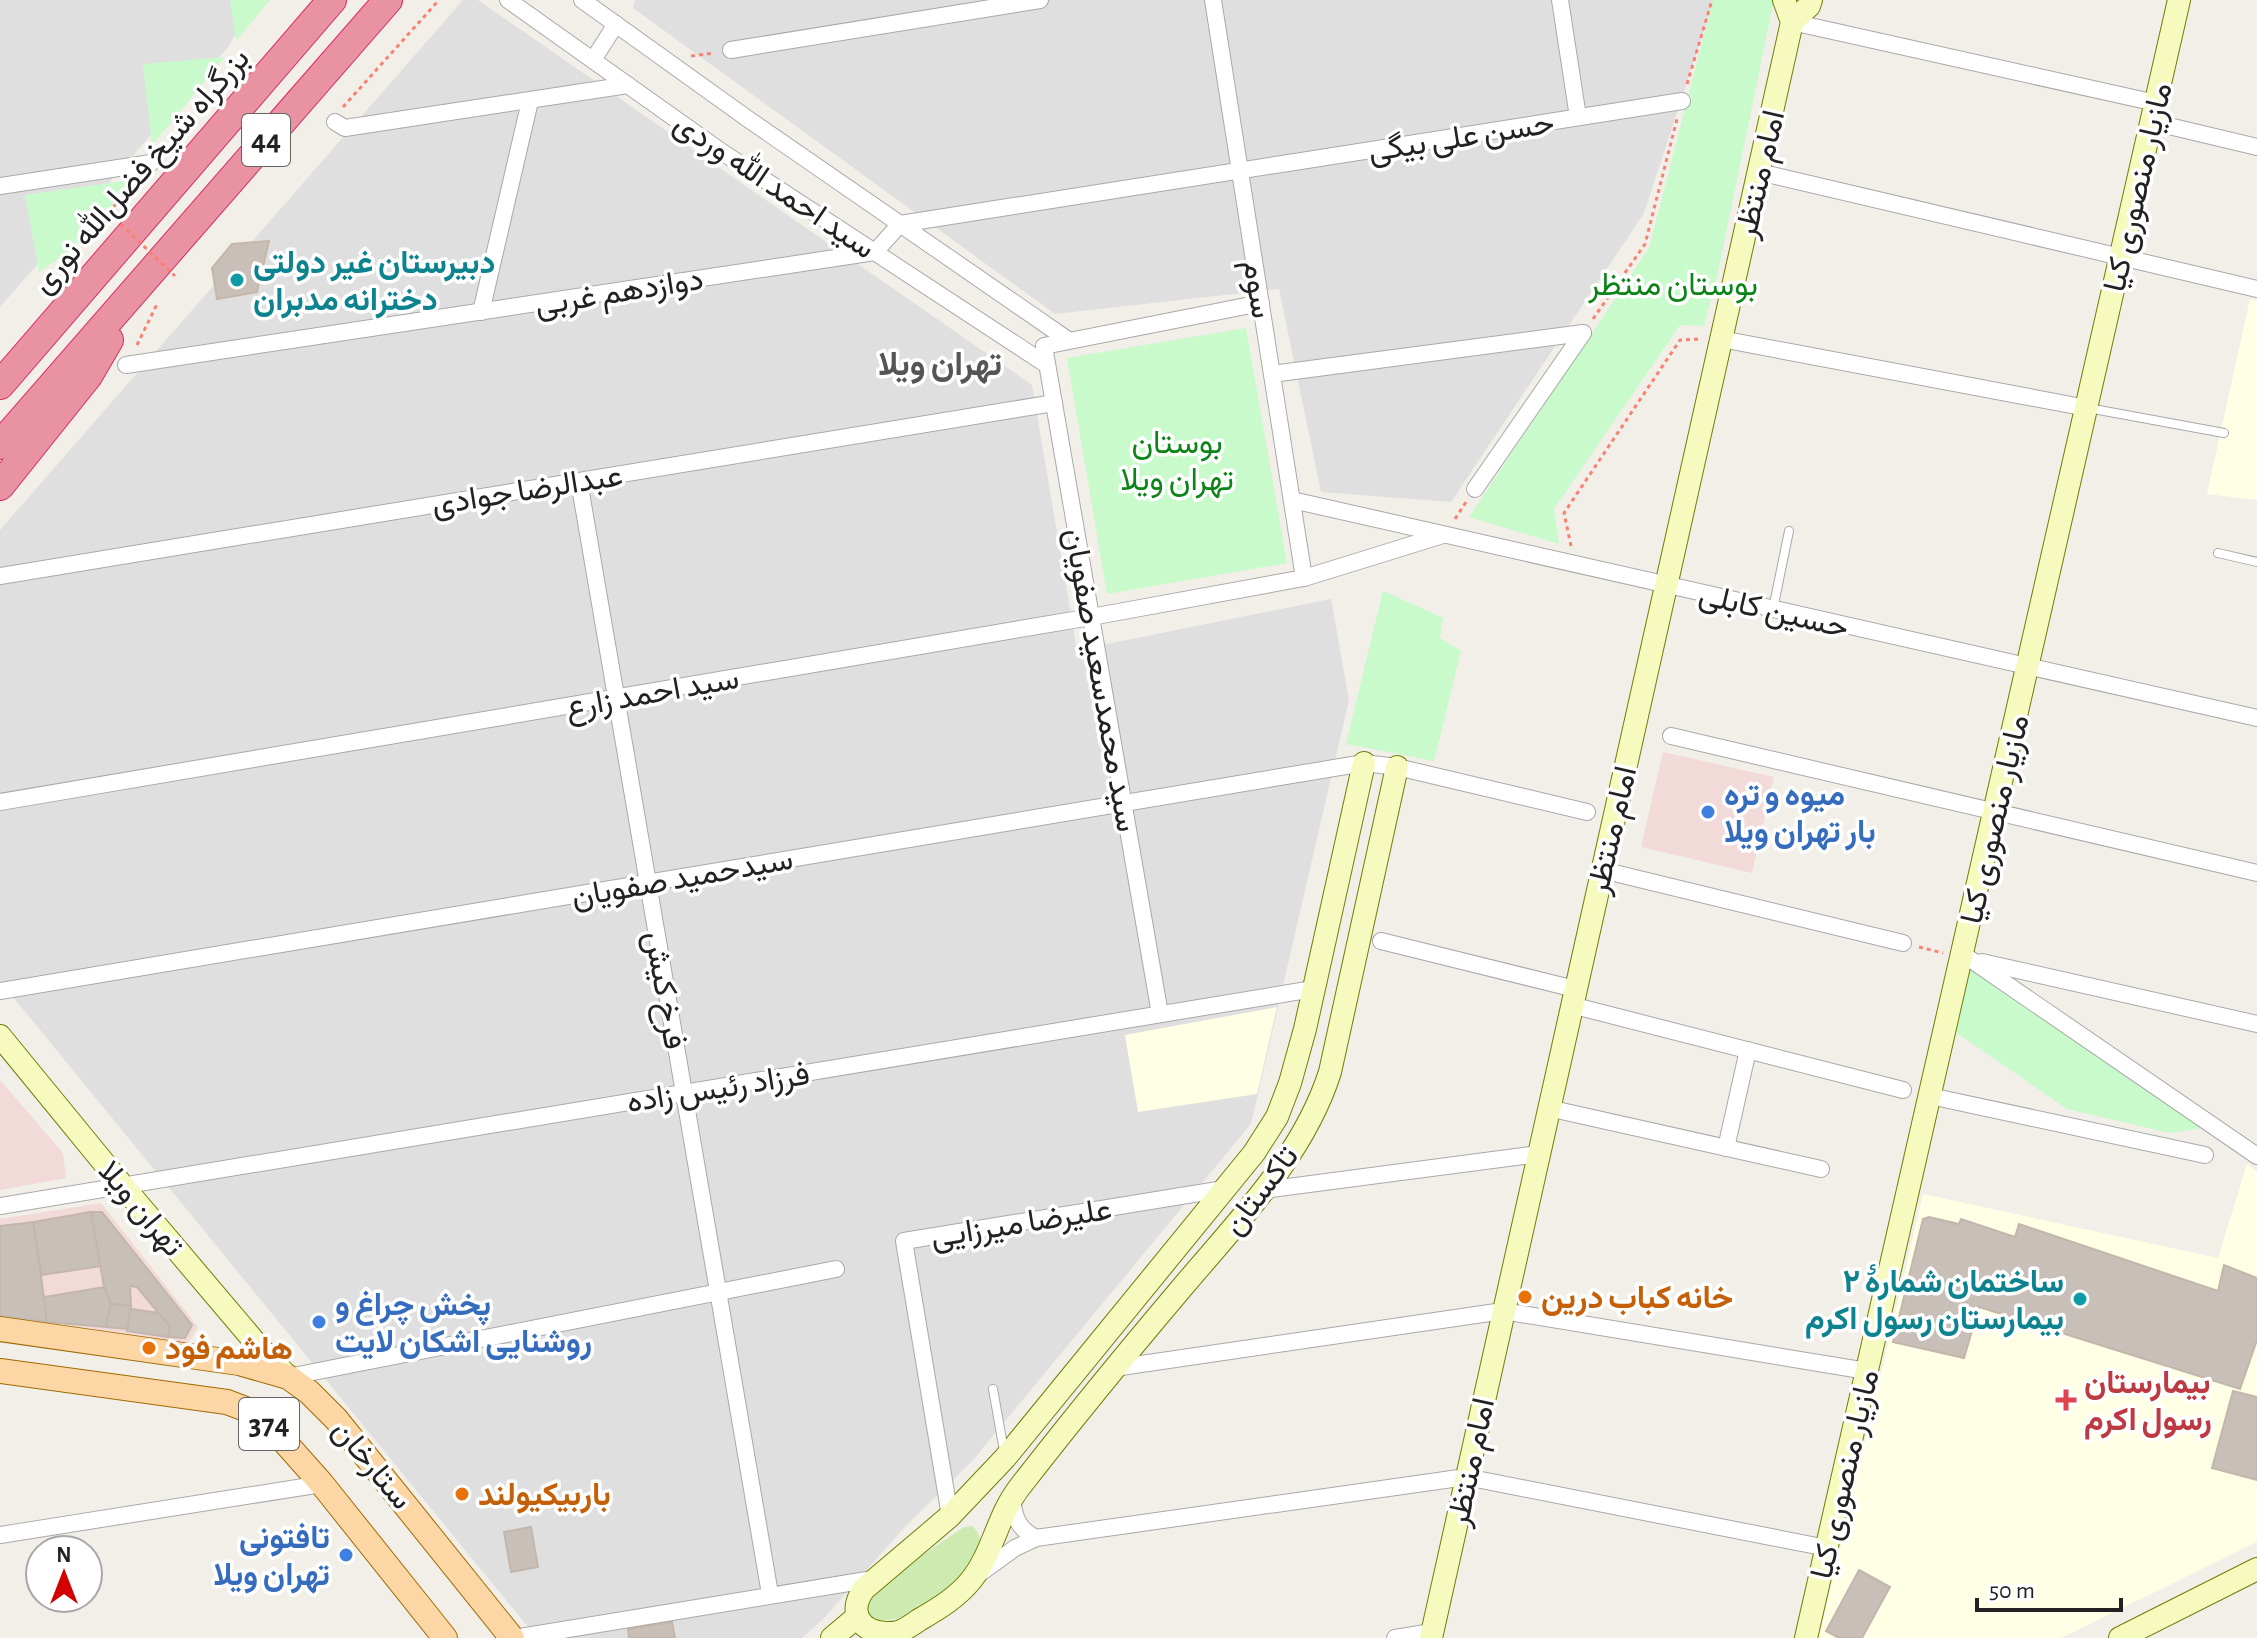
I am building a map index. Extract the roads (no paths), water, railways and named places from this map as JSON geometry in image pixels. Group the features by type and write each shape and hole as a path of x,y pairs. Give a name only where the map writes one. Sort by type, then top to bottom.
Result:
{"highway":[{"name":"بزرگراه شیخ فضل‌الله نوری","path":"0,385 315,12 332,0"},
{"name":"44","path":"8,437 153,289 388,0"},
{"path":"0,358 98,271"},
{"path":"0,486 153,289"}],"main road":[{"name":"ستارخان","path":"0,1329 239,1363 288,1377 309,1392 336,1419 513,1638"},
{"name":"ستارخان","path":"4,1373 227,1402 248,1410 266,1421 322,1484 445,1638"}],"street":[{"name":"سید احمد الله وردی","path":"508,0 722,152 1047,365"},
{"name":"سید احمد الله وردی","path":"582,0 1068,340"},
{"path":"731,50 1040,0"},
{"name":"سوم","path":"1213,0 1304,578"},
{"path":"1560,0 1578,117"},
{"path":"1784,0 1792,22 2154,113 2257,147"},
{"name":"امام منتظر","path":"1431,1635 1792,22 1809,6 1811,0"},
{"name":"مازیار منصوری کیا","path":"1806,1638 1930,1096 1966,958 1995,812 2177,0"},
{"path":"593,60 616,24"},
{"path":"335,122 345,128 628,85"},
{"path":"481,312 530,101"},
{"name":"حسن علی بیگی","path":"900,224 1682,101"},
{"path":"0,186 151,163"},
{"path":"1759,172 2257,289"},
{"path":"875,252 900,224"},
{"name":"دوازدهم غربی","path":"126,365 875,252"},
{"path":"1068,340 1261,303"},
{"path":"1272,374 1583,333 1475,489"},
{"path":"1721,339 2087,408"},
{"name":"سید محمدسعید صفویان","path":"1068,340 1044,346 1160,1014"},
{"name":"عبدالرضا جوادی","path":"0,576 1054,403"},
{"name":"فرخ کیش","path":"579,481 770,1594"},
{"name":"حسین کابلی","path":"1292,500 2257,718"},
{"name":"سید احمد زارع","path":"0,802 1304,578 1443,535"},
{"path":"1671,736 2257,873"},
{"name":"سیدحمید صفویان","path":"0,991 1364,763 1397,767 1587,812"},
{"name":"تاکستان","path":"873,1579 950,1516 1005,1458 1254,1153 1277,1117 1290,1083 1364,763"},
{"name":"تاکستان","path":"972,1579 1012,1498 1114,1368 1264,1190 1306,1129 1321,1101 1397,767"},
{"path":"1602,870 1903,943"},
{"path":"1381,941 1748,1050 1903,1090"},
{"path":"1966,958 2257,1024"},
{"path":"1966,958 2257,1156"},
{"path":"1313,989 1346,995"},
{"name":"فرزاد رئیس زاده","path":"0,1206 1313,989"},
{"name":"تهران ویلا","path":"0,1036 11,1062 288,1377"},
{"path":"1726,1148 1748,1050"},
{"path":"1930,1096 2205,1155"},
{"path":"1548,1108 1821,1169"},
{"path":"1264,1190 1538,1154"},
{"name":"علیرضا میرزایی","path":"950,1516 904,1241 1224,1189"},
{"path":"288,1377 836,1269"},
{"path":"1114,1368 1503,1311 1867,1371"},
{"path":"1057,1391 1080,1411"},
{"path":"873,1579 858,1597 857,1617 872,1631 895,1635 938,1608 1015,1548 1036,1538 1466,1477 1827,1548"},
{"path":"0,1535 322,1484"},
{"path":"1012,1498 1016,1519 1027,1534 1036,1538"},
{"path":"2120,1638 2257,1569"},
{"path":"513,1638 873,1579"},
{"path":"832,1638 857,1617"},
{"path":"1395,1638 1431,1635"}],"lane":[{"path":"2087,408 2224,433"},
{"path":"1773,609 1789,531"},
{"path":"2218,553 2257,562"},
{"path":"993,1389 1005,1458"}],"place":[{"name":"دبیرستان غیر دولتی دخترانه مدبران","path":"237,280"},
{"name":"میوه و تره بار تهران ویلا","path":"1708,812"},
{"name":"خانه کباب درین","path":"1525,1297"},
{"name":"ساختمان شمارهٔ ۲ بیمارستان رسول اکرم","path":"2080,1299"},
{"name":"پخش چراغ و روشنایی اشکان لایت","path":"319,1322"},
{"name":"هاشم فود","path":"149,1348"},
{"name":"بیمارستان رسول اکرم","path":"2066,1400"},
{"name":"باربیکیولند","path":"462,1494"},
{"name":"تافتونی تهران ویلا","path":"346,1555"}],"district":[{"name":"تهران ویلا","path":"940,363"}],"park label":[{"name":"بوستان منتظر","path":"1673,284"},
{"name":"بوستان تهران ویلا","path":"1177,460"}]}
